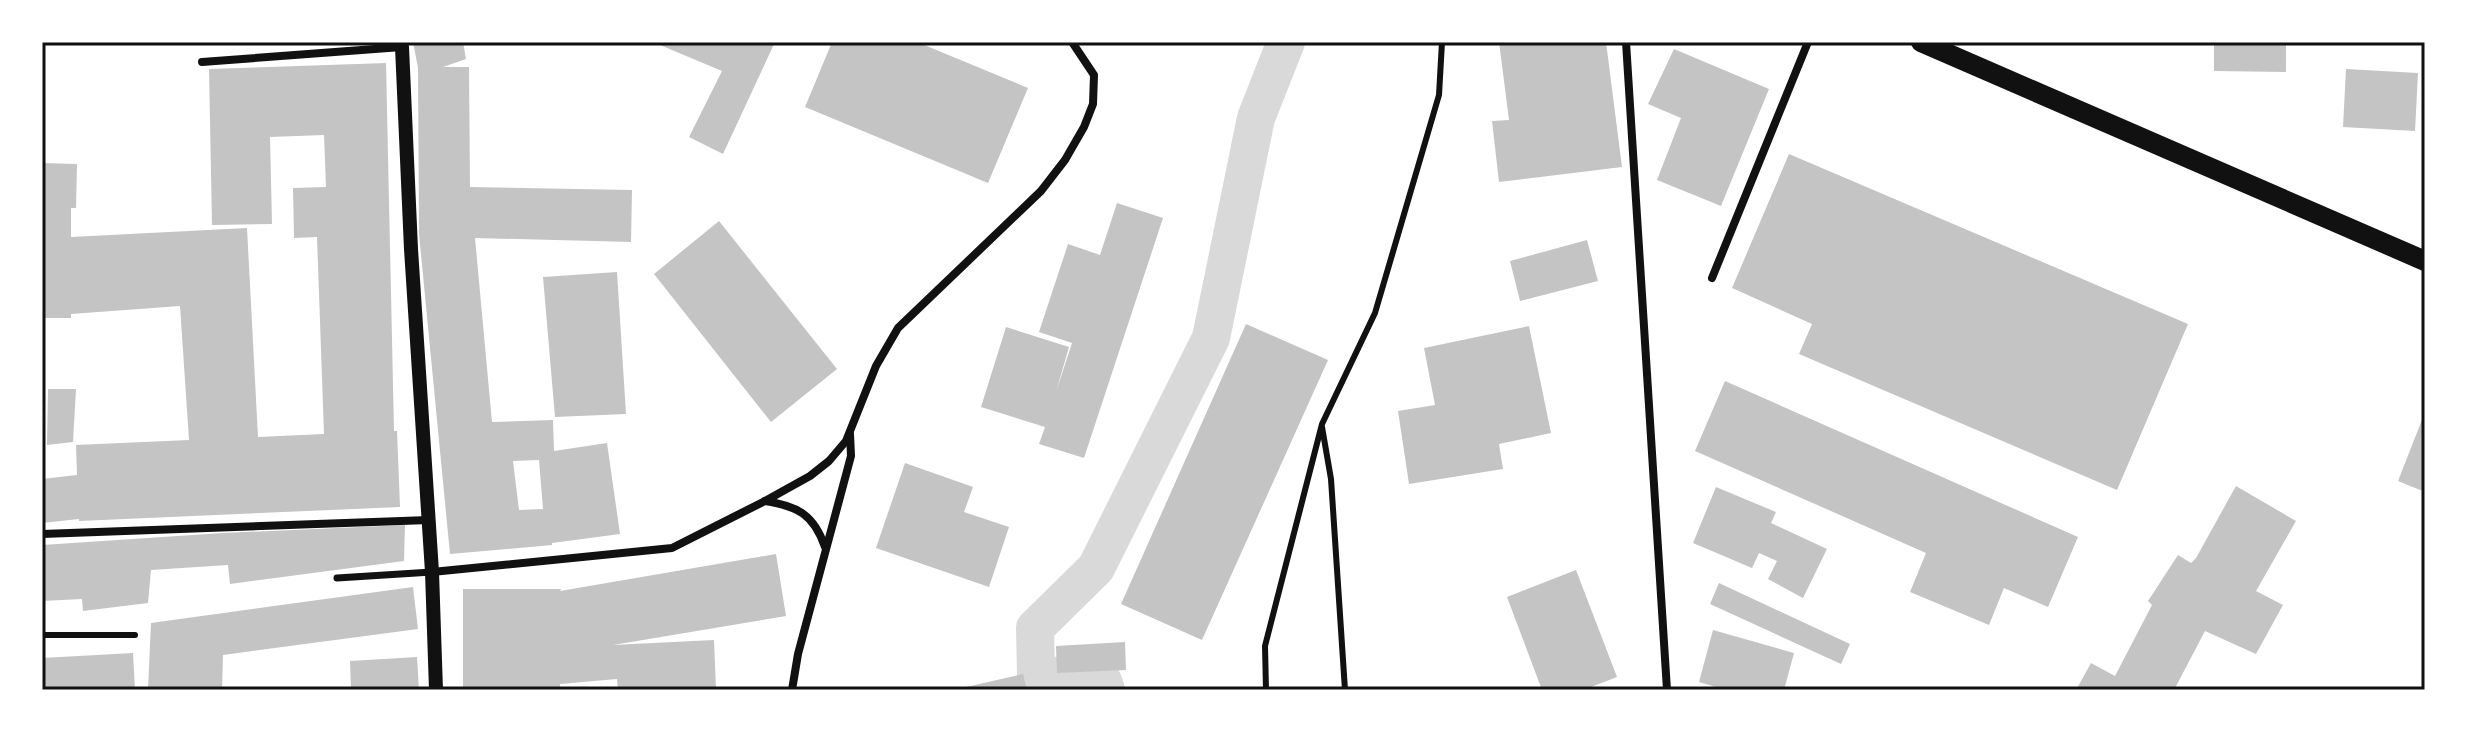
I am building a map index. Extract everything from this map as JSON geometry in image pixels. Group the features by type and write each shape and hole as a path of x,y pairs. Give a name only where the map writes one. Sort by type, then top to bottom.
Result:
{"main road":[{"path":"1921,42 2425,261"}],"street":[{"path":"337,578 432,572 672,548 810,476 846,441 876,366 898,328 1041,191 1065,160 1093,104 1094,75 1072,42"},
{"path":"1626,42 1667,690"},
{"path":"1712,278 1808,42"},
{"path":"202,62 401,45 436,690"},
{"path":"792,690 798,654 851,456 850,431"},
{"path":"765,501 788,505 802,512 813,521 826,548"},
{"path":"42,534 429,520"}],"lane":[{"path":"1266,690 1265,646 1322,424 1375,313 1439,95 1442,42"},
{"path":"1322,424 1331,479 1345,690"},
{"path":"42,635 135,635"}],"building":[{"path":"413,42 463,42 466,59 443,67 469,67 470,187 632,190 631,242 475,238 492,422 553,420 554,451 607,443 620,534 552,545 450,554 419,234 418,68","holes":["539,460 543,509 519,510 513,461"]},
{"path":"662,42 775,42 723,154 689,137 722,71 660,45"},
{"path":"832,42 917,42 1028,88 988,183 805,107"},
{"path":"1499,42 1606,42 1622,167 1499,182 1492,121 1509,120"},
{"path":"2214,42 2286,42 2286,72 2214,71"},
{"path":"1674,49 1769,89 1721,206 1657,180 1681,118 1648,104"},
{"path":"386,63 394,431 397,431 400,507 42,523 42,479 77,475 76,445 189,440 180,306 71,314 71,318 42,318 42,163 77,164 76,208 71,208 71,237 247,228 258,437 324,434 317,237 294,238 293,188 326,187 324,135 270,137 272,224 212,225 209,69"},
{"path":"2346,69 2418,73 2415,131 2343,127"},
{"path":"1789,154 2188,324 2117,490 1799,354 1812,324 1732,288"},
{"path":"1117,203 1163,218 1084,458 1039,444 1045,427 981,407 1006,327 1069,347 1056,392 1072,343 1039,332 1068,244 1100,255"},
{"path":"719,221 837,369 771,422 654,274"},
{"path":"1587,240 1598,281 1520,301 1510,261"},
{"path":"617,272 626,414 555,417 543,277"},
{"path":"1246,324 1328,360 1202,640 1121,604"},
{"path":"1529,326 1551,433 1499,444 1503,469 1409,484 1398,411 1435,405 1424,348"},
{"path":"1725,381 2078,537 2048,607 2004,588 1989,625 1910,592 1926,553 1695,451"},
{"path":"48,389 76,389 73,442 47,445"},
{"path":"2425,412 2425,492 2398,481"},
{"path":"905,463 973,487 964,512 1009,527 989,587 876,548"},
{"path":"2236,486 2296,521 2256,591 2283,605 2256,654 2205,631 2174,690 2076,690 2091,663 2115,676 2152,605 2148,601 2178,555 2191,563 2196,558"},
{"path":"1716,487 1776,512 1771,523 1827,549 1803,598 1768,579 1777,561 1759,553 1752,568 1693,543"},
{"path":"405,525 404,561 230,584 228,565 151,570 148,603 83,611 82,599 42,601 42,545"},
{"path":"776,554 786,616 613,645 714,640 716,690 618,690 617,679 560,684 560,690 463,690 463,589 560,591"},
{"path":"1576,570 1617,677 1583,690 1542,690 1507,597"},
{"path":"1719,583 1850,644 1841,664 1710,604"},
{"path":"413,587 418,629 223,655 222,690 148,690 151,623"},
{"path":"1713,630 1794,653 1784,690 1726,690 1699,682"},
{"path":"1125,642 1126,670 1057,673 1056,646"},
{"path":"133,653 135,690 42,690 42,658"},
{"path":"417,657 419,690 351,690 350,661"},
{"path":"1023,674 1027,690 957,690 957,689"}],"waterway":[{"path":"1106,690 1103,681 1036,674 1035,628 1096,568 1211,338 1256,118 1286,42"}]}
